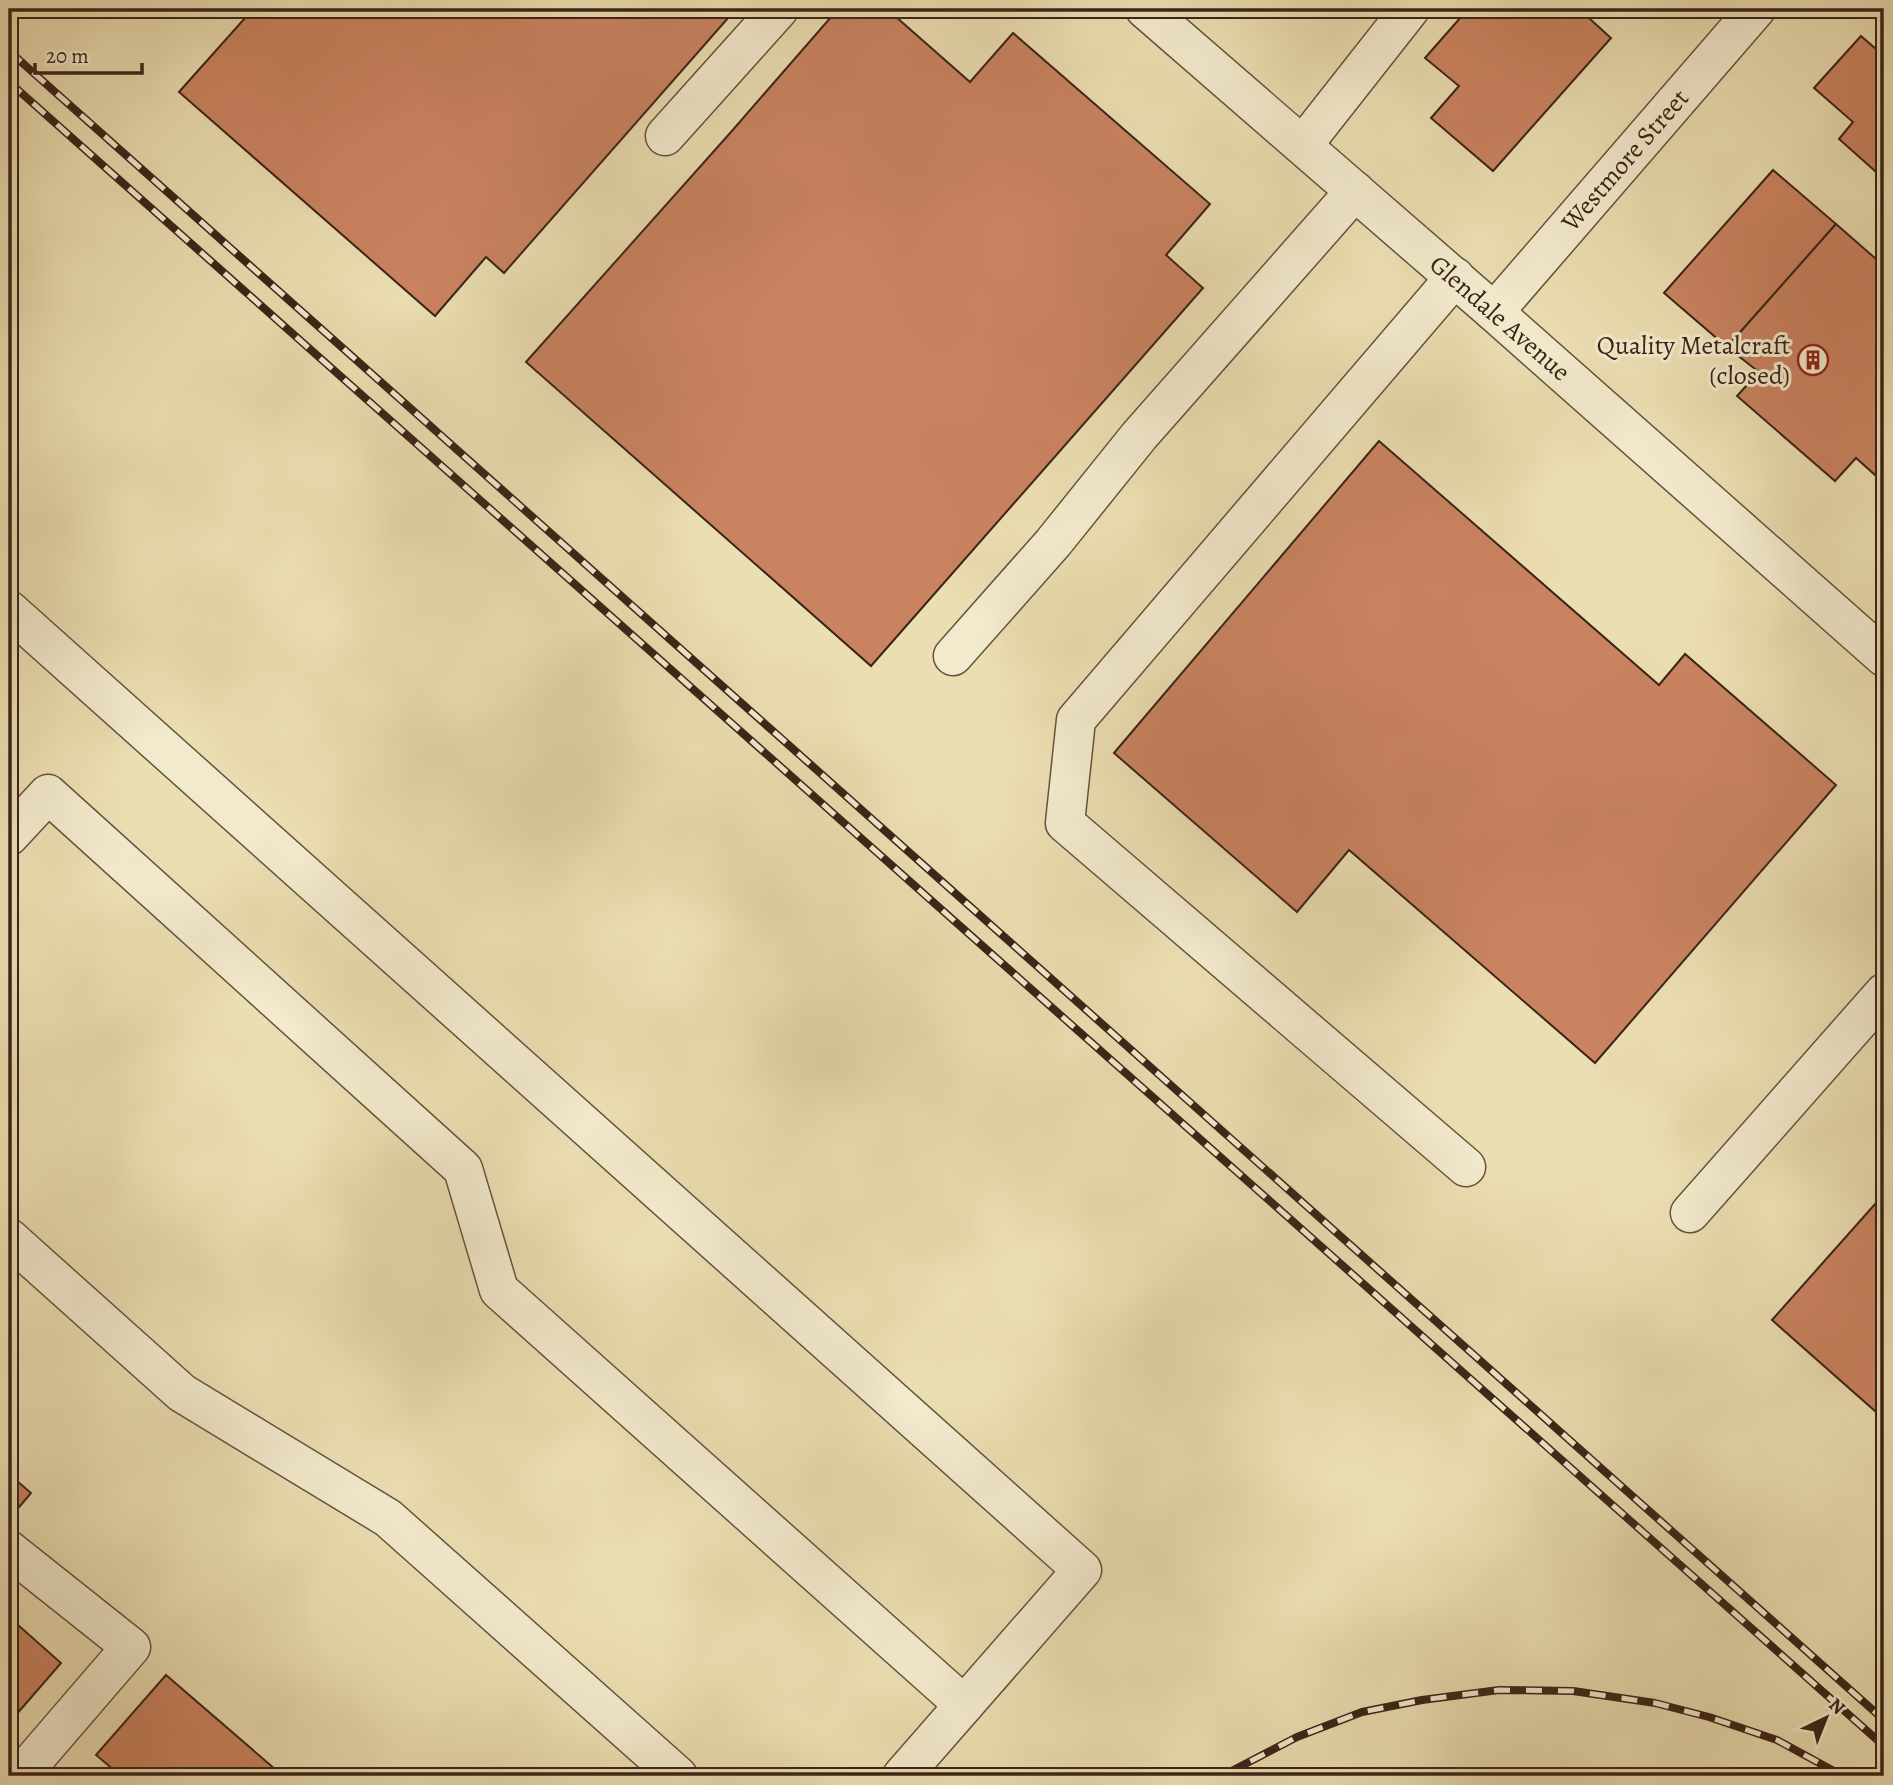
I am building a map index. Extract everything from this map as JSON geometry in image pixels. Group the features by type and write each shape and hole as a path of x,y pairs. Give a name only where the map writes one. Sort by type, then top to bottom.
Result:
{"street":[{"path":"665,136 779,9"},
{"name":"Glendale Avenue","path":"1145,9 1494,312 1884,657"},
{"path":"1303,145 1410,9"},
{"name":"Westmore Street","path":"1494,312 1741,14"},
{"path":"953,656 1053,543 1139,436 1355,191"},
{"path":"1455,278 1076,720 1065,822 1466,1167"},
{"path":"9,610 1082,1570 902,1776"},
{"path":"9,836 48,794 463,1169 499,1290 964,1705"},
{"path":"1690,1213 1884,993"},
{"path":"9,1238 183,1393 388,1518 678,1776"},
{"path":"9,1550 131,1647 20,1776"}],"building":[{"path":"253,9 736,9 504,273 486,257 435,316 179,92"},
{"path":"838,9 887,9 970,82 1013,33 1210,204 1166,255 1203,288 871,666 526,362"},
{"path":"1468,9 1579,9 1611,38 1493,171 1431,118 1459,86 1425,58"},
{"path":"1861,36 1884,56 1884,179 1839,139 1853,122 1814,88"},
{"path":"1773,170 1836,224 1727,347 1664,293"},
{"name":"Quality Metalcraft (closed)","path":"1836,224 1884,266 1884,483 1856,458 1835,481 1737,396 1759,372 1727,347"},
{"path":"1379,441 1659,685 1685,654 1836,785 1595,1063 1349,850 1297,912 1114,753"},
{"path":"1884,1194 1884,1419 1772,1320"},
{"path":"9,1474 31,1493 9,1519"},
{"path":"9,1617 61,1663 9,1723"},
{"path":"166,1675 283,1776 121,1776 96,1755"}],"railway":[{"path":"9,51 1884,1720"},
{"path":"9,82 1884,1746"},
{"path":"1222,1776 1297,1737 1362,1712 1422,1700 1499,1690 1573,1691 1655,1703 1709,1717 1777,1740 1843,1776"}],"place":[{"name":"Quality Metalcraft (closed)","path":"1813,360"}]}
